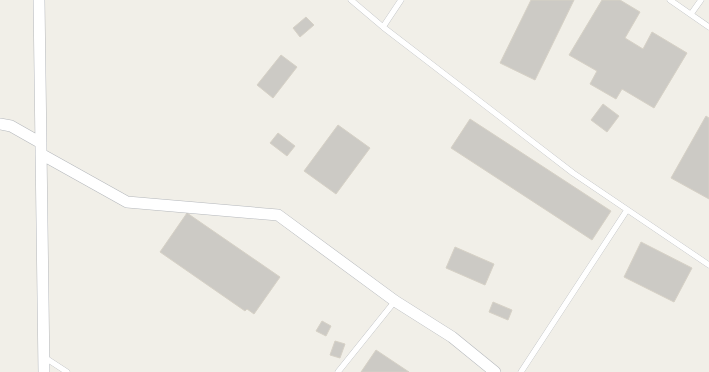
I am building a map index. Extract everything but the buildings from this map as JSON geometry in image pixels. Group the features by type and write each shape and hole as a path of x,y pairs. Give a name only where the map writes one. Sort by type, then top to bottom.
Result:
{"street":[{"path":"39,0 44,372"},
{"path":"0,124 11,126 41,148 127,202 278,215 396,301 452,337 495,372"}],"lane":[{"path":"351,0 383,27 572,173 709,265"},
{"path":"383,27 401,0"},
{"path":"670,0 709,27"},
{"path":"691,14 701,0"},
{"path":"521,372 628,210"},
{"path":"338,372 396,301"},
{"path":"44,357 67,372"}]}
